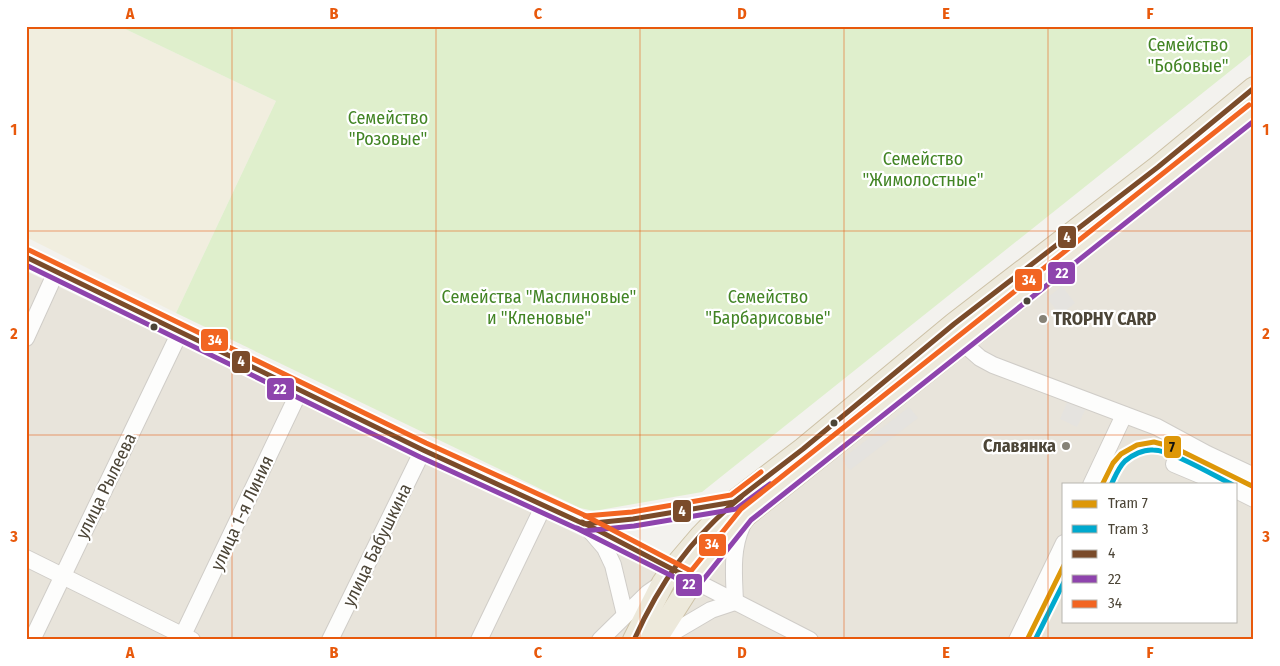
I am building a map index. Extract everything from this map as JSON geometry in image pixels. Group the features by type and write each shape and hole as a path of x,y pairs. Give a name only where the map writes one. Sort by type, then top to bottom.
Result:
{"highway":[{"path":"655,640 740,509 803,449 961,319 1158,167 1254,88"},
{"path":"634,640 667,576 701,536 963,343 1254,111"}],"main road":[{"path":"26,257 423,450 584,524 667,576 693,580"},
{"path":"584,524 740,509"}],"street":[{"path":"26,338 56,272"},
{"name":"улица Рылеева","path":"32,640 180,332"},
{"path":"963,343 980,358 993,365 1157,427 1207,454 1254,476"},
{"name":"улица 1-я Линия","path":"26,558 188,638 300,390"},
{"path":"1092,483 1124,415"},
{"name":"улица Бабушкина","path":"330,640 423,450"},
{"path":"1174,464 1219,483"},
{"path":"1238,491 1254,498"},
{"path":"479,640 544,505"},
{"path":"734,602 734,564 740,509"},
{"path":"584,524 605,548 613,565 625,615"},
{"path":"1017,640 1062,547"},
{"path":"600,640 667,576"},
{"path":"693,580 810,640"},
{"path":"660,640 712,610 734,602"}],"shaded area":[{"path":"26,26 119,26 276,101 176,313 26,237"},
{"path":"1254,116 1254,640 26,640 26,271 686,586 730,526"},
{"path":"1062,286 1075,303 1060,315 1047,298"},
{"path":"1069,398 1087,406 1077,427 1060,419"},
{"path":"909,407 918,418 850,470 842,459"}],"green space":[{"path":"119,26 1254,26 1254,52 702,492 594,511 580,508 176,313 276,101"}],"tram line":[{"name":"7","path":"1103,483 1113,463 1121,454 1137,445 1154,442 1173,447 1254,487"},
{"name":"3","path":"1112,483 1125,461 1146,450 1171,454 1229,483"},
{"name":"7","path":"1027,640 1062,569"},
{"name":"3","path":"1035,640 1062,586"}],"transit line":[{"name":"4","path":"26,257 423,450 584,524 633,519 734,502 803,449 954,324 1158,167 1254,88"},
{"name":"34","path":"29,250 426,443 584,515 691,571 741,509 1249,105"},
{"name":"22","path":"26,265 420,457 578,529 694,587 699,585 751,520 1254,121"},
{"name":"34","path":"585,516 632,512 731,495 761,472"},
{"name":"22","path":"577,528 584,531 634,526 736,509 770,484"},
{"name":"4","path":"634,640 655,599 679,562 707,528 741,497"},
{"name":"4","path":"582,522 693,580"}],"place":[{"name":"TROPHY CARP","path":"1043,319"},
{"name":"Славянка","path":"1066,446"}],"park label":[{"name":"Семейство \"Бобовые\"","path":"1188,55"},
{"name":"Семейство \"Розовые\"","path":"388,128"},
{"name":"Семейство \"Жимолостные\"","path":"923,169"},
{"name":"Семейства \"Маслиновые\" и \"Кленовые\"","path":"539,307"},
{"name":"Семейство \"Барбарисовые\"","path":"768,307"}]}
